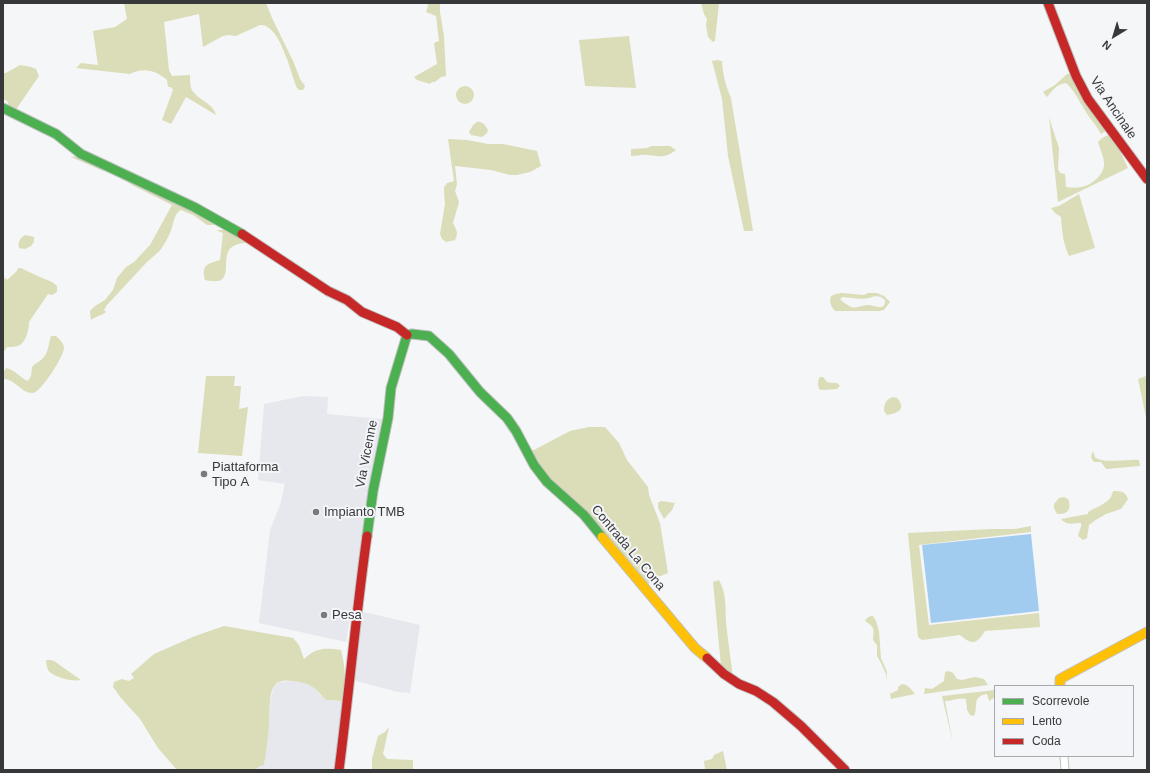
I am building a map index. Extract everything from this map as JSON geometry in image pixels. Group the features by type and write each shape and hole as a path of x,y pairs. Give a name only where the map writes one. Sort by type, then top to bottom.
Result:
{"street":[{"name":"Via Ancinale","path":"1048,3 1076,76 1088,99 1147,179"},
{"path":"3,108 56,134 81,154 200,211 248,238 328,291 347,300 362,312 397,327 407,336"},
{"name":"Contrada La Cona","path":"407,336 412,334 429,336 449,354 480,392 507,418 534,465 547,482 584,515 695,648 724,674 739,684 756,691 773,702 801,726 845,770"},
{"name":"Via Vicenne","path":"339,770 361,576 373,491 388,418 391,388 407,336"},
{"path":"1060,685 1060,679 1147,632"},
{"path":"1064,757 1065,770"}],"shaded area":[{"path":"303,396 328,397 327,414 383,419 375,456 346,642 259,623 270,530 280,505 285,484 258,480 264,404"},
{"path":"359,611 420,625 410,693 398,692 352,680"},
{"path":"290,681 305,683 312,686 326,700 344,701 335,770 255,770 264,765 270,702 274,686 279,682"}],"green space":[{"path":"124,3 266,3 300,79 305,86 303,90 299,90 297,88 284,50 279,40 267,27 260,25 236,36 223,36 203,47 199,14 164,22 169,70 172,76 190,75 191,88 193,92 212,107 216,115 186,97 171,124 162,120 173,90 171,87 168,87 167,80 163,77 154,72 145,70 130,74 76,68 81,63 98,65 93,31 115,27 127,19"},
{"path":"427,3 440,3 444,36 446,76 441,77 430,84 417,80 414,77 437,64 434,43 439,41 436,16 426,12 428,6"},
{"path":"701,3 719,3 715,41 713,42 708,37 706,25 707,19"},
{"path":"629,36 636,88 585,86 579,40"},
{"path":"712,61 722,61 725,80 731,98 753,231 744,231 728,156 722,99"},
{"path":"20,65 36,69 39,76 15,111 9,108 8,102 3,99 3,73 6,73"},
{"path":"1067,74 1070,74 1084,100 1106,131 1101,134 1073,91 1066,83 1058,86 1047,97 1043,92 1055,85"},
{"path":"465,86 471,89 474,95 471,101 465,104 459,101 456,95 459,89"},
{"path":"1049,117 1059,148 1058,169 1060,173 1065,174 1066,187 1076,188 1085,186 1094,181 1102,173 1104,163 1098,142 1108,135 1120,151 1128,168 1058,202"},
{"path":"480,122 486,126 488,130 482,137 471,135 469,132 473,125"},
{"path":"448,139 467,140 488,144 503,144 537,151 541,166 530,172 510,175 491,170 455,166 457,184 455,191 459,202 453,223 457,231 457,235 455,240 446,242 442,239 440,234 445,204 444,187 447,183 454,181"},
{"path":"651,146 670,146 676,150 668,155 662,156 631,156 631,149 647,148"},
{"path":"79,156 220,225 207,225 193,215 181,210 178,212 170,233 160,250 107,305 104,310 106,312 91,320 90,311 105,300 113,290 117,278 126,267 134,262 150,245 172,205 112,173 101,170 71,157"},
{"path":"1079,194 1095,248 1069,256 1064,242 1061,217 1051,208 1059,206"},
{"path":"216,230 228,230 251,243 239,244 232,247 228,252 226,271 221,280 205,280 204,271 206,266 220,260 223,233"},
{"path":"25,235 34,237 34,242 31,246 25,249 19,248 19,241"},
{"path":"18,268 52,282 57,286 57,292 52,295 48,294 29,322 28,332 23,342 18,346 7,347 3,353 3,281 5,278 3,275 7,280 17,271"},
{"path":"842,293 864,295 868,293 877,293 884,296 890,302 884,310 879,311 835,311 831,306 830,301 831,296","holes":["875,296 881,297 885,300 885,304 882,307 867,305 851,307 840,299 843,297 863,299"]},
{"path":"51,336 56,336 61,341 64,346 63,352 52,373 37,391 33,393 27,392 12,381 3,379 3,373 6,368 13,370 28,381 31,376 32,367 45,356"},
{"path":"206,376 235,376 234,386 241,386 239,409 248,407 242,456 198,453"},
{"path":"1146,376 1147,382 1147,422 1138,379"},
{"path":"820,377 823,377 827,382 836,383 840,386 837,389 819,389 818,382"},
{"path":"893,397 897,398 901,403 901,409 896,413 887,415 884,411 885,404 887,400"},
{"path":"589,427 605,427 619,443 627,460 648,487 649,495 660,523 668,573 658,577 646,586 547,478 530,452 570,431"},
{"path":"1093,451 1095,457 1098,459 1109,461 1139,460 1140,466 1106,469 1101,462 1093,461 1091,457"},
{"path":"1113,491 1126,494 1128,499 1121,509 1106,514 1089,525 1087,538 1083,540 1078,536 1081,523 1068,523 1061,519 1088,514 1088,512 1107,501 1112,495"},
{"path":"1064,497 1068,499 1070,506 1068,511 1057,514 1054,504 1059,498"},
{"path":"661,501 675,503 672,510 664,519 658,508 658,503"},
{"path":"1031,526 1031,532 919,545 929,625 1039,613 1040,627 985,631 979,639 974,642 968,641 960,635 922,640 918,637 908,533 1015,529"},
{"path":"719,580 722,585 724,596 733,679 721,666 713,582"},
{"path":"873,616 876,621 879,631 881,658 887,672 886,681 886,674 877,656 877,645 873,640 873,629 871,625 865,621"},
{"path":"224,626 293,638 299,645 304,659 313,652 321,649 341,650 345,681 344,701 326,700 308,684 288,680 279,682 275,685 271,693 269,730 264,765 255,770 177,770 158,748 140,719 113,687 114,682 122,679 129,681 134,678 131,674 154,654 195,636"},
{"path":"46,660 54,661 81,680 68,680 50,673"},
{"path":"949,671 953,673 957,679 962,680 975,677 984,679 988,685 924,694 925,688 932,689 944,681 945,672"},
{"path":"902,684 908,686 915,694 891,699 890,694 898,690 898,687"},
{"path":"994,690 994,698 989,701 987,694 982,695 977,699 974,716 970,715 967,710 966,699 961,698 945,701 953,743 942,696"},
{"path":"389,727 383,754 387,759 413,760 413,770 372,770 372,759 378,736 385,732"},
{"path":"723,751 727,770 705,770 704,761 712,759 714,755"}],"water":[{"path":"1031,534 1039,611 931,623 922,545"}],"traffic: fast":[{"path":"3,108 56,134 81,154 194,207 242,234"},
{"path":"407,335 412,334 429,336 449,354 480,392 507,418 516,431 534,465 547,482 584,515 602,537"},
{"path":"367,536 373,491 388,418 391,388 407,335"}],"traffic: slow":[{"path":"602,537 695,648 707,658"},
{"path":"1060,685 1060,679 1147,632"}],"traffic: jam":[{"path":"1048,3 1076,76 1088,99 1147,179"},
{"path":"242,234 328,291 347,300 362,312 397,327 407,335"},
{"path":"339,770 367,536"},
{"path":"707,658 724,674 739,684 756,691 773,702 801,726 845,770"}],"place":[{"name":"Piattaforma Tipo A","path":"204,474"},
{"name":"Impianto TMB","path":"316,512"},
{"name":"Pesa","path":"324,615"}]}
